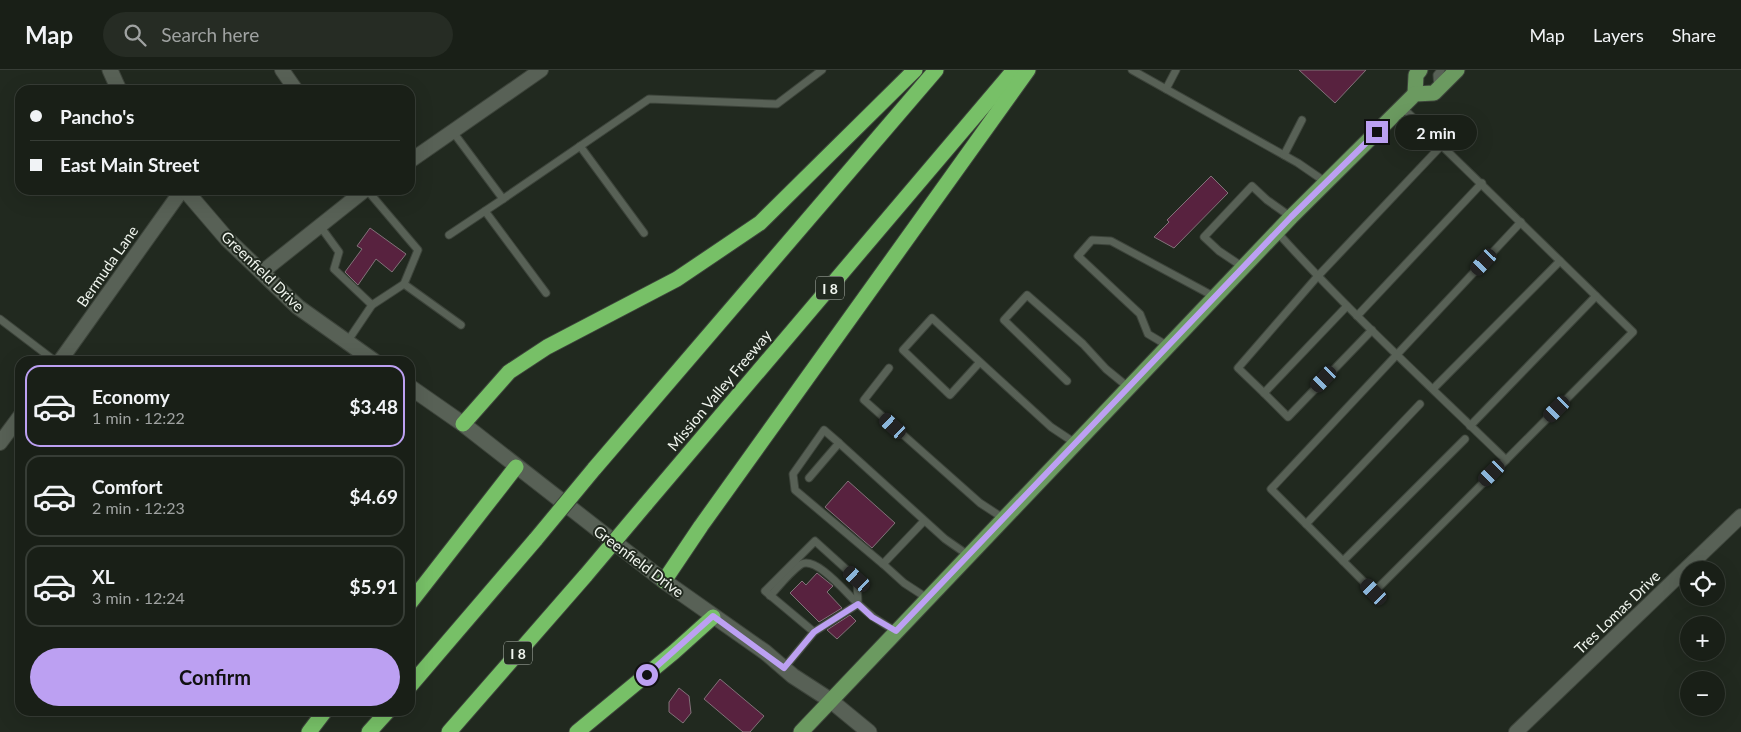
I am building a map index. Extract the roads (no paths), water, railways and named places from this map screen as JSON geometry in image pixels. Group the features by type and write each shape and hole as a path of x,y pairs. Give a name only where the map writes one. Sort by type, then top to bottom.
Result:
{"highway":[{"path":"463,424 509,372 548,347 677,279 760,223 915,70"},
{"path":"415,680 936,70"},
{"name":"Mission Valley Freeway","path":"449,732 586,575 1014,70"},
{"path":"664,581 701,526 1028,70"},
{"path":"415,597 516,467"},
{"path":"577,732 674,652 713,616"},
{"path":"309,732 322,716"},
{"path":"369,732 383,716"}],"main road":[{"path":"110,70 117,85"},
{"path":"801,732 926,598 1291,217 1327,184 1415,94 1416,75 1420,70"},
{"path":"1415,94 1434,93 1456,70"},
{"name":"Greenfield Drive","path":"188,195 227,239 298,307 367,356"},
{"name":"Greenfield Drive","path":"415,390 463,424 664,581 830,700 869,732"}],"street":[{"path":"282,70 292,85"},
{"path":"415,158 541,70"},
{"name":"Bermuda Lane","path":"64,356 180,195"},
{"path":"262,272 360,195"},
{"path":"0,443 15,423"},
{"name":"Tres Lomas Drive","path":"1516,732 1741,516"}],"lane":[{"path":"449,235 649,99 777,104 822,70"},
{"path":"1132,70 1284,155 1327,184"},
{"path":"1166,89 1176,70"},
{"path":"1438,89 1437,75 1440,70"},
{"path":"1402,107 1442,144 1633,332 1374,592 1271,489 1521,222"},
{"path":"1284,155 1302,120"},
{"path":"453,132 503,199"},
{"path":"1372,330 1288,417 1238,368 1317,277 1442,144"},
{"path":"580,146 644,233"},
{"path":"1357,316 1482,184"},
{"path":"1243,267 1204,237 1252,186 1267,200 1291,217"},
{"path":"347,342 372,305 404,284 418,250 370,195"},
{"path":"485,211 546,293"},
{"path":"320,226 340,252 334,269 372,305"},
{"path":"1277,232 1317,277 1506,460"},
{"path":"1168,346 1148,334 1140,314 1078,256 1092,240 1111,241 1215,297"},
{"path":"1433,389 1560,261"},
{"path":"404,284 460,324"},
{"path":"1067,380 1004,320 1027,294 1083,344 1106,369 1128,387"},
{"path":"1470,426 1596,296"},
{"path":"1264,392 1347,306"},
{"path":"980,362 950,395 902,350 932,318 1051,427 1075,443"},
{"path":"0,319 48,356"},
{"path":"889,368 864,400 980,502 1003,518"},
{"path":"1306,524 1420,404"},
{"path":"926,598 904,583 796,490 793,474 824,430 945,540 968,555"},
{"path":"1343,561 1465,439"},
{"path":"809,478 839,443"},
{"path":"883,564 924,520"},
{"path":"814,632 765,592 815,541 857,579 858,604"},
{"path":"770,596 801,564 809,562 819,566 872,617 896,631"},
{"path":"784,668 814,632 858,604"}]}
